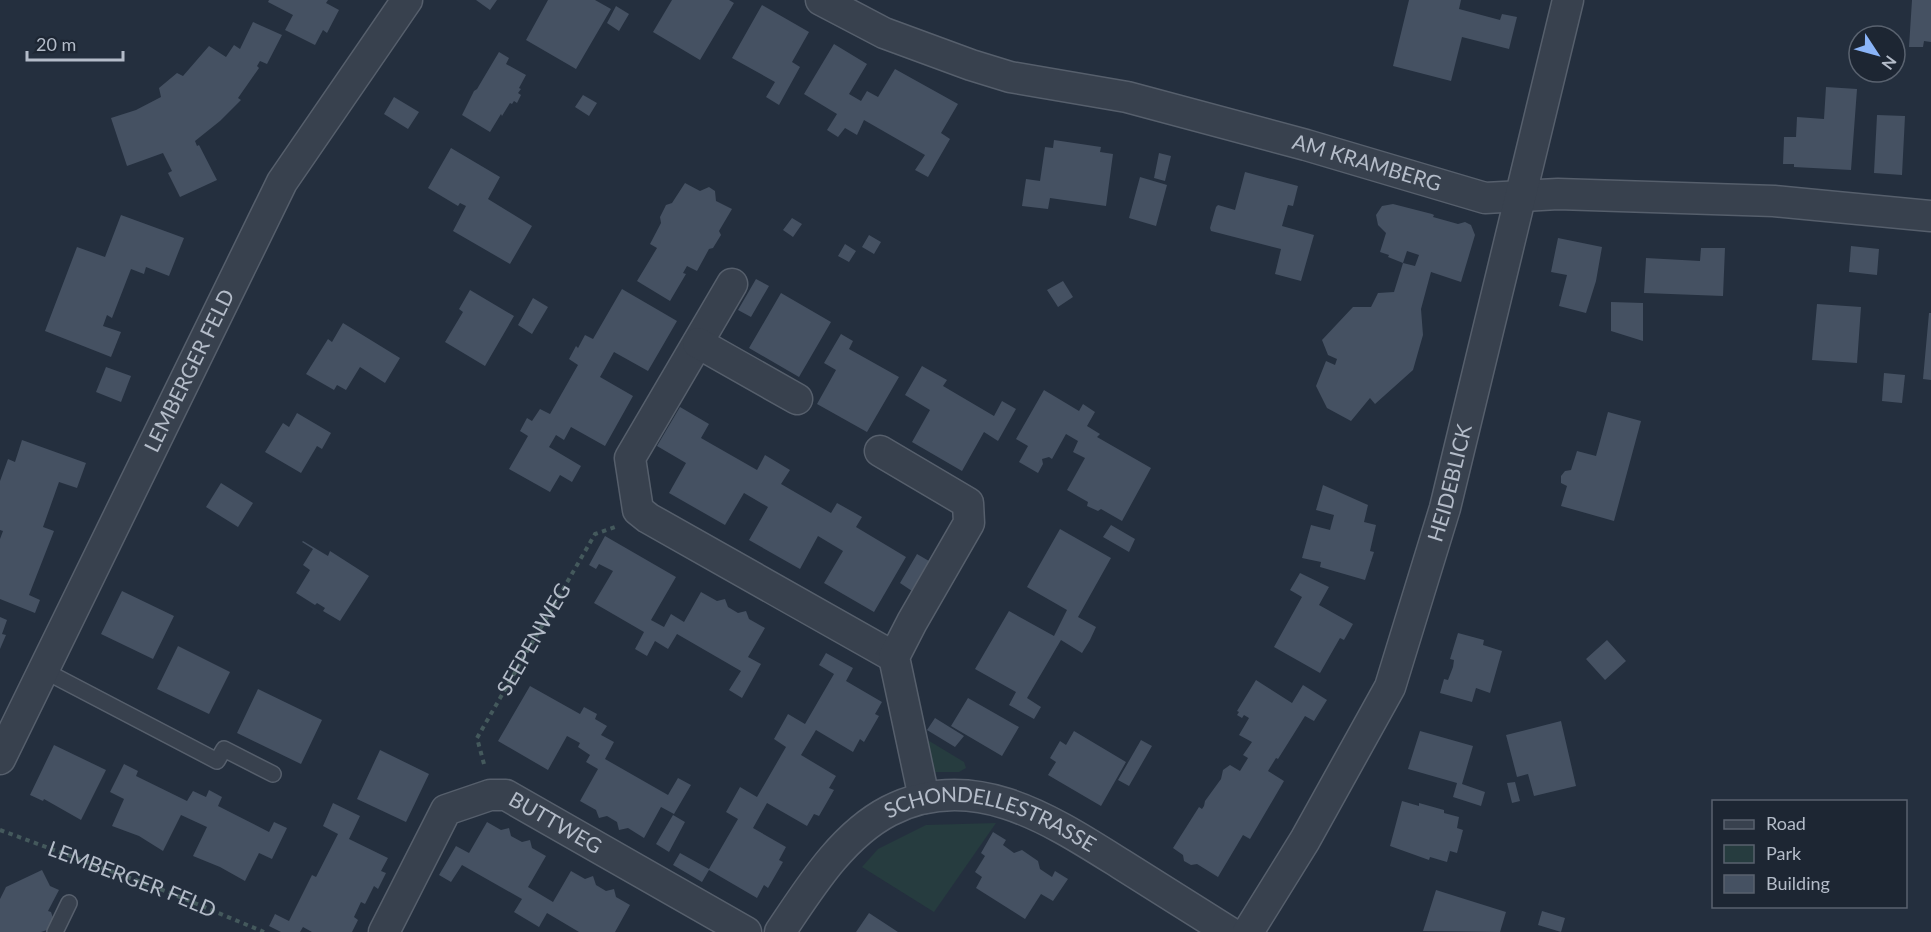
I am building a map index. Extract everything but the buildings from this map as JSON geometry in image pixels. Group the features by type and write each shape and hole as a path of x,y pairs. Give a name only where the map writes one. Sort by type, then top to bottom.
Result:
{"street":[{"name":"LEMBERGER FELD","path":"0,759 282,182 406,0"},
{"name":"AM KRAMBERG","path":"822,0 884,33 1000,74 1127,97 1306,145 1485,198 1520,198 1558,194 1774,201 1931,216"},
{"name":"HEIDEBLICK","path":"1248,932 1305,840 1390,687 1445,508 1568,0"},
{"path":"732,284 630,458 638,510 648,518 894,657"},
{"path":"698,343 797,399"},
{"path":"880,451 968,503 969,523 894,657 924,798"},
{"name":"SCHONDELLESTRASSE","path":"780,932 804,895 846,845 865,828 889,812 924,798 950,794 1002,802 1063,827 1229,932"},
{"name":"BUTTWEG","path":"384,932 446,810 490,795 506,795 746,932"}],"lane":[{"path":"45,671 217,761 224,749 273,774"},
{"path":"55,932 69,903"}],"path":[{"name":"SEEPENWEG","path":"490,795 477,738 595,534 623,524 638,510"},
{"name":"LEMBERGER FELD","path":"0,830 168,892 264,932"}],"green space":[{"path":"926,739 964,762 966,768 959,772 931,772"},
{"path":"996,823 934,912 862,867 878,849 926,825"}]}
